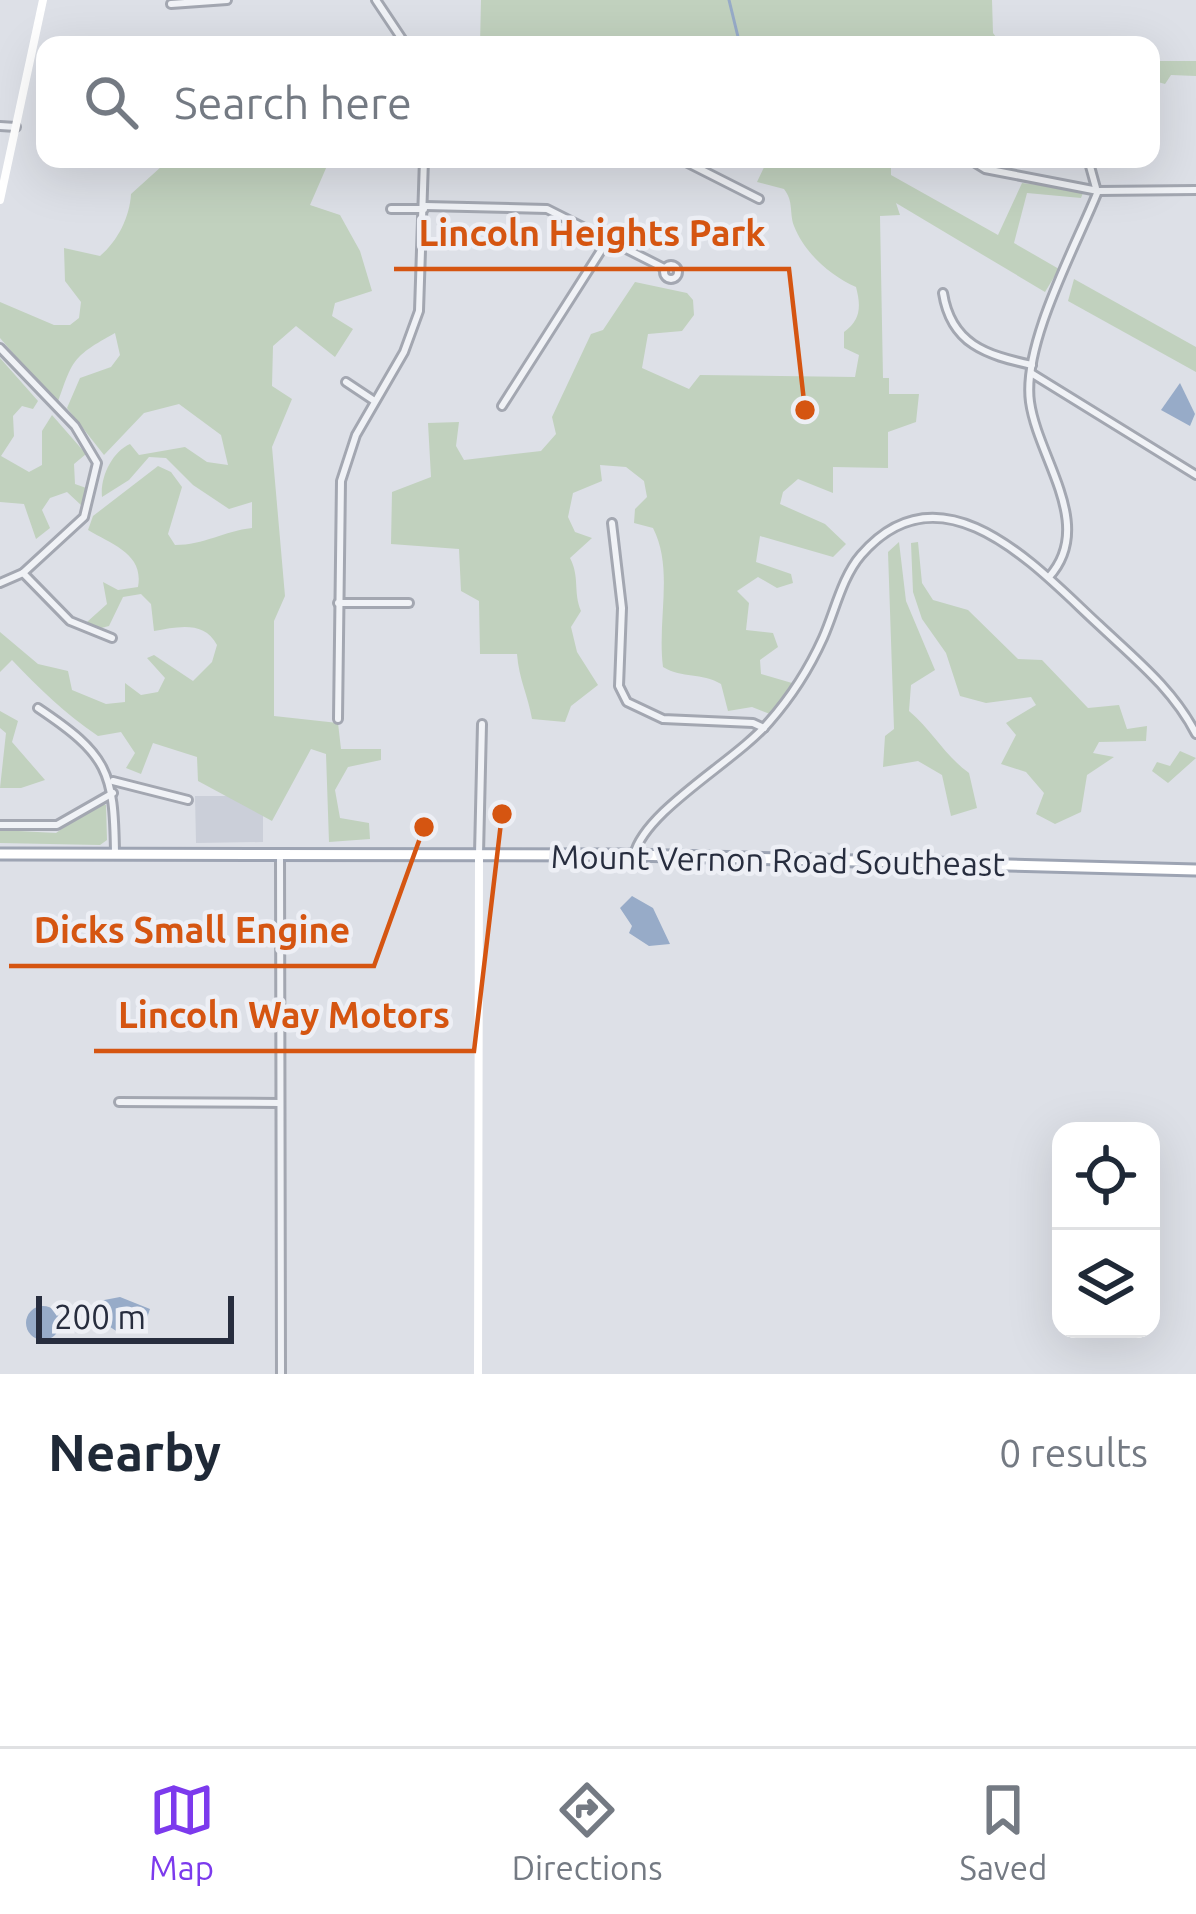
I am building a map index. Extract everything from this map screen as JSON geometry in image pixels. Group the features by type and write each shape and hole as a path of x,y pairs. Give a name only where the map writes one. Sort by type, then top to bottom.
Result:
{"main road":[{"name":"Mount Vernon Road Southeast","path":"0,854 634,855 1196,870"}],"street":[{"path":"0,200 43,0"},
{"path":"171,4 226,0"},
{"path":"376,0 400,36"},
{"path":"0,126 16,127"},
{"path":"338,719 341,481 374,400 404,352 419,311 424,168"},
{"path":"698,168 759,199"},
{"path":"984,168 1098,190 1196,190"},
{"path":"1089,168 1091,184 1098,190"},
{"path":"1048,578 1066,554 1068,525 1034,421 1032,369 1098,190"},
{"path":"392,209 547,209 664,268"},
{"path":"502,406 609,238"},
{"path":"943,293 946,315 973,347 1032,369 1196,475"},
{"path":"0,348 83,436 97,463 84,517 23,573 0,583"},
{"path":"346,382 374,400"},
{"path":"634,855 647,829 764,728 807,671 860,556 888,533 927,521 970,524 1010,542 1172,694 1196,734"},
{"path":"612,524 622,608 620,686 627,702 662,719 753,723 764,728"},
{"path":"23,573 70,621 112,638"},
{"path":"338,603 410,603"},
{"path":"38,708 89,745 112,781 115,854"},
{"path":"478,1374 482,724"},
{"path":"112,781 188,800"},
{"path":"0,825 57,826 113,793"},
{"path":"280,854 281,1374"},
{"path":"119,1102 280,1103"}],"shaded area":[{"path":"195,796 263,796 263,842 196,843"}],"green space":[{"path":"481,0 992,0 995,36 480,36"},
{"path":"1160,61 1196,61 1196,76 1171,75 1165,84 1160,83"},
{"path":"160,168 326,168 310,205 340,215 360,251 372,291 335,303 332,316 353,329 335,357 296,326 273,346 272,386 292,399 272,447 285,596 274,621 274,716 338,723 341,749 381,749 381,760 348,767 335,790 340,818 369,823 370,839 329,842 326,754 311,749 272,821 198,781 197,757 153,743 141,774 126,768 135,753 121,732 98,736 12,660 0,672 0,632 38,664 68,671 72,690 106,704 125,702 125,683 141,695 158,692 165,678 147,658 154,655 193,681 212,662 217,645 205,632 189,627 154,631 151,604 141,594 123,597 109,626 97,629 87,622 107,604 103,582 118,590 138,587 139,576 125,552 88,530 93,516 158,466 171,472 182,487 168,534 175,545 252,528 252,502 229,509 193,485 166,458 149,457 129,480 102,497 108,466 130,444 139,455 185,447 207,462 228,465 221,435 179,404 144,413 104,455 67,408 80,378 111,367 120,355 115,333 76,361 57,405 0,338 0,302 54,325 70,325 79,318 81,302 65,281 64,248 100,256 122,228 131,194"},
{"path":"764,168 891,168 891,175 998,235 1022,183 1084,190 1081,198 1027,193 1014,243 1059,269 1045,292 896,203 900,215 880,216 883,378 889,378 889,394 919,394 916,422 888,432 888,468 833,467 833,493 798,479 783,492 780,504 825,524 846,544 833,557 760,536 756,562 791,574 793,583 777,588 758,577 737,591 749,603 746,630 773,633 778,647 760,660 761,674 792,683 770,714 752,707 728,711 721,684 663,667 663,560 653,528 634,523 635,509 647,497 644,481 626,467 600,465 602,481 573,493 568,517 575,532 592,538 570,558 581,611 571,627 577,652 598,685 571,706 565,722 532,719 517,654 480,654 479,601 461,591 459,549 391,544 392,492 431,477 428,423 459,422 456,446 464,460 541,451 556,434 552,417 591,334 603,330 635,282 687,293 693,300 694,315 682,331 648,334 642,368 689,389 700,375 855,377 859,355 844,348 844,332 858,312 856,287 828,270 805,246 784,189 757,182"},
{"path":"1074,279 1196,347 1196,372 1068,301"},
{"path":"0,358 38,401 33,409 22,406 13,416 14,436 1,456 29,472 42,465 42,431 52,415 86,454 74,464 75,484 89,489 81,505 67,492 50,498 42,510 50,528 36,539 24,504 0,502"},
{"path":"899,542 906,601 935,670 911,685 909,711 969,773 977,808 951,816 942,775 918,761 883,767 885,736 894,729 888,552"},
{"path":"918,542 922,583 933,600 968,610 1018,659 1042,660 1088,708 1119,705 1127,729 1147,726 1146,741 1099,742 1093,753 1114,757 1087,775 1081,812 1055,824 1036,814 1044,793 1026,772 1001,764 1016,735 1006,723 1036,705 1031,697 986,703 960,696 946,653 922,619 913,592 911,543"},
{"path":"0,711 18,721 12,742 45,780 21,788 0,788 6,733 0,728"},
{"path":"1180,751 1196,758 1168,783 1152,771 1157,762 1170,766"},
{"path":"98,804 106,805 107,840 100,845 0,843 0,830 56,833"}],"water":[{"path":"1180,383 1195,414 1190,426 1161,410"},
{"path":"632,896 653,908 670,944 649,946 629,933 632,926 620,908"},
{"path":"120,1297 150,1309 145,1324 118,1332 102,1322 99,1301"},
{"path":"43,1306 55,1311 60,1323 55,1335 43,1340 31,1335 26,1323 31,1311"}],"waterway":[{"path":"729,0 738,36"}],"place":[{"name":"Lincoln Heights Park","path":"805,410"},
{"name":"Lincoln Way Motors","path":"502,814"},
{"name":"Dicks Small Engine","path":"424,827"}]}
